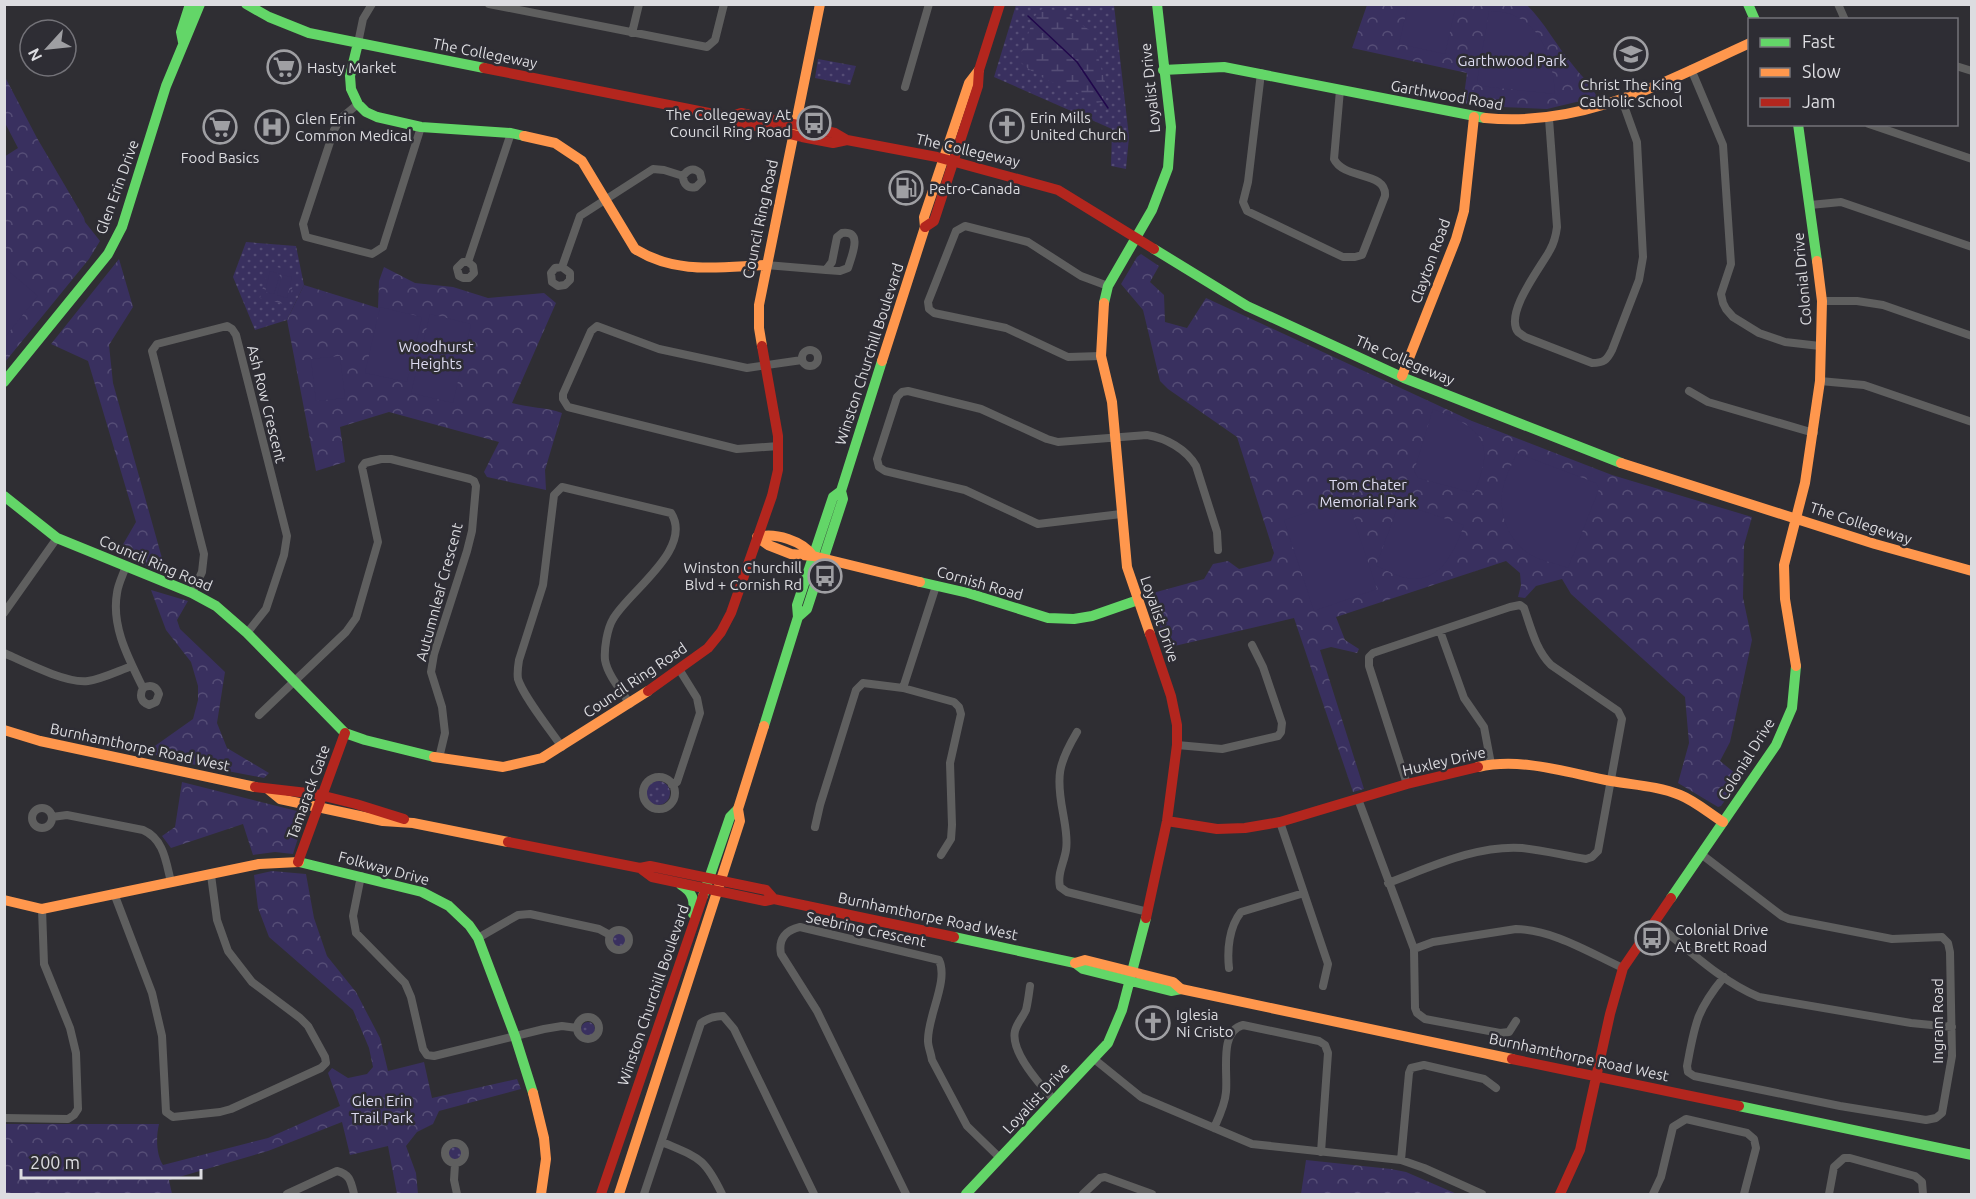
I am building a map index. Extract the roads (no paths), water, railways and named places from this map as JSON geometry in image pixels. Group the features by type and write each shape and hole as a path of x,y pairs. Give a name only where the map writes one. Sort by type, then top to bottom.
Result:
{"street":[{"name":"Glen Erin Drive","path":"183,42 181,32 190,4"},
{"name":"Glen Erin Drive","path":"4,382 98,268 122,227 163,96 200,4"},
{"name":"The Collegeway","path":"246,4 256,12 309,33 729,117 739,122 794,129 833,142 847,140 948,160 1028,180 1058,190 1247,306 1401,376 1611,460 1875,544 1971,571"},
{"path":"263,4 272,18"},
{"path":"372,4 363,19 350,76 351,89 358,104 366,112 377,117 421,127 511,133 555,143 582,161 635,249 648,259 668,266 683,268 766,265 826,270 840,271 848,268 856,243 855,237 847,232 837,237 832,262 826,270"},
{"path":"489,4 703,46 710,46 714,40 724,4"},
{"path":"534,14 536,4"},
{"path":"632,33 639,4"},
{"name":"Council Ring Road","path":"4,496 57,538 192,593 216,606 247,633 345,733 439,758 503,767 542,758 562,747 630,704 708,648 721,632 731,613 772,496 778,470 779,446 759,316 760,294 820,4"},
{"path":"905,87 929,4"},
{"name":"Winston Churchill Boulevard","path":"601,1194 659,1021 687,947 740,821 738,809 798,617 797,605 819,557 833,497 841,491 925,227 924,217 948,160 969,83 979,70 1000,4"},
{"name":"Loyalist Drive","path":"966,1194 1094,1059 1113,1034 1148,912 1167,821 1177,745 1177,725 1171,696 1127,567 1112,402 1101,356 1103,306 1108,286 1152,210 1168,168 1172,127 1163,70 1157,4"},
{"path":"1748,4 1754,18"},
{"path":"1838,4 1844,18"},
{"name":"Garthwood Road","path":"1163,70 1224,67 1474,117 1513,121 1549,119 1584,112 1622,100 1748,43"},
{"path":"1691,69 1724,145 1731,264 1721,294 1723,303 1733,317 1759,333 1785,342 1820,346"},
{"path":"1261,73 1244,202 1246,211 1343,257 1355,257 1362,255 1386,189 1382,183 1341,168 1334,159 1340,90"},
{"path":"1549,119 1556,235 1551,249 1523,294 1515,316 1515,324 1518,332 1526,337 1592,363 1600,363 1608,359 1612,350 1639,280 1643,257 1637,142 1622,100"},
{"path":"358,104 341,118 334,129 303,224 306,237 372,254 379,251 383,247 421,127"},
{"name":"Clayton Road","path":"1401,376 1456,239 1467,190 1474,117"},
{"name":"Colonial Drive","path":"1560,1194 1580,1150 1612,1006 1623,968 1776,745 1792,708 1796,683 1796,662 1785,599 1784,577 1786,554 1805,483 1814,433 1820,381 1822,301 1798,126"},
{"path":"1875,126 1971,159"},
{"path":"468,262 511,133"},
{"path":"562,267 580,216 653,169 683,176"},
{"path":"1810,205 1841,202 1971,247"},
{"path":"1101,356 1068,357 1006,328 934,313 929,309 928,302 956,231 965,226 1028,242 1082,276 1108,286"},
{"path":"1822,301 1857,301 1883,305 1971,336"},
{"name":"Ash Row Crescent","path":"192,593 202,572 204,554 152,351 157,344 227,326 236,335 287,536 284,555 266,609 247,633"},
{"path":"779,446 737,449 568,407 563,394 591,331 597,326 659,349 747,368 802,360"},
{"path":"1820,381 1864,385 1971,422"},
{"path":"1689,390 1708,402 1814,433"},
{"path":"1121,514 1038,524 965,490 885,471 879,467 878,459 897,397 902,392 909,391 981,409 1047,439 1058,441 1147,435 1158,437 1191,457 1196,466 1217,532 1218,550"},
{"name":"Autumnleaf Crescent","path":"259,715 346,632 356,618 378,542 362,471 365,463 391,459 470,479 476,486 472,531 434,654 431,672 442,707 445,733 439,758"},
{"path":"562,747 532,703 519,680 518,670 519,660 543,585 554,495 562,487 671,513 676,520 676,532 667,555 656,573 622,606 611,621 605,658 609,672 630,704"},
{"name":"Cornish Road","path":"757,537 768,534 807,546 819,557 968,593 1048,618 1061,620 1092,616 1138,600"},
{"path":"4,613 57,538"},
{"path":"126,566 117,590 115,610 120,635 143,688"},
{"path":"903,688 936,586"},
{"path":"1388,883 1459,857 1493,849 1520,848 1586,859 1592,857 1598,851 1622,719 1618,711 1551,665 1543,657 1524,608 1520,605 1510,607 1373,653 1369,657 1369,666 1407,784"},
{"path":"1440,631 1464,698 1484,727 1491,764"},
{"path":"1177,745 1222,749 1269,740 1281,732 1282,723 1263,667 1252,645"},
{"path":"4,653 39,669 70,679 87,681 132,666"},
{"path":"672,785 677,782 700,713 697,698 679,669"},
{"path":"815,827 856,690 863,683 903,688 954,702 961,714 950,763 951,839 940,855"},
{"name":"Burnhamthorpe Road West","path":"4,730 40,741 269,790 280,799 320,802 383,821 413,823 640,868 650,866 713,885"},
{"path":"1077,732 1061,764 1059,776 1066,833 1066,850 1058,879 1060,887 1067,892 1148,912"},
{"name":"Tamarack Gate","path":"298,862 345,733"},
{"name":"Huxley Drive","path":"1167,821 1217,829 1245,828 1280,822 1407,784 1491,764 1544,766 1659,789 1680,795 1723,822"},
{"path":"665,778 672,785 673,799 667,806 657,809 645,801 643,792 651,779 665,778"},
{"path":"1358,799 1414,949 1417,1013 1425,1019 1500,1033 1509,1032 1516,1021"},
{"path":"52,817 67,815 152,833 162,849 171,882"},
{"path":"1280,822 1328,964 1323,986"},
{"name":"Ingram Road","path":"1701,854 1789,919 1893,939 1942,937 1948,943 1952,1056 1942,1113 1936,1118 1926,1120 1840,1106 1694,1076 1688,1072 1687,1066 1696,1021 1707,997 1724,976"},
{"name":"Folkway Drive","path":"4,900 42,909 115,896 259,864 298,862 409,887 441,900 469,925 478,938 515,1036 536,1102 544,1138 546,1159 541,1194"},
{"name":"Burnhamthorpe Road West","path":"640,868 652,877 766,890 774,899 1075,963 1083,969 1131,977 1171,991 1181,989 1971,1155"},
{"path":"115,896 152,993 162,1036 166,1112 173,1117 220,1112 321,1068 326,1063 308,1026 252,982 228,951 217,920 211,875"},
{"path":"361,876 353,916 356,933 405,983 411,997 423,1049 427,1055 434,1056 562,1026 577,1028"},
{"path":"652,877 681,885 687,888 693,896 695,904 683,943 687,947"},
{"name":"Winston Churchill Boulevard","path":"620,1194 713,885"},
{"path":"1229,968 1228,951 1235,919 1241,912 1304,893"},
{"path":"4,1118 68,1119 78,1109 76,1053 70,1028 44,964 42,909"},
{"path":"478,938 518,915 530,914 599,929 610,935"},
{"path":"1654,922 1742,989 1759,997 1911,1023 1952,1027"},
{"name":"Seebring Crescent","path":"906,1194 818,1011 781,954 782,938 794,928 809,928 939,960 942,972 928,1042 932,1060 967,1126 1000,1158"},
{"path":"1414,949 1442,940 1528,929 1544,932 1623,968"},
{"path":"1030,986 1026,1009 1015,1029 1014,1038 1029,1071 1054,1100"},
{"path":"644,1194 701,1023 708,1018 723,1016 734,1029 814,1194"},
{"path":"1214,1128 1225,1101 1227,1053 1230,1033 1235,1027 1243,1025 1318,1041 1325,1045 1328,1053 1321,1152"},
{"path":"1094,1059 1141,1097 1252,1144 1401,1160 1482,1194"},
{"path":"1401,1160 1411,1068 1424,1065 1484,1079 1496,1088"},
{"path":"1653,1194 1661,1178 1673,1127 1686,1119 1747,1133 1754,1139 1756,1148 1744,1194"},
{"path":"662,1142 703,1162 722,1194"},
{"path":"1829,1194 1834,1167 1844,1158 1850,1158 1916,1176 1922,1182 1923,1194"},
{"path":"455,1164 454,1179 457,1194"},
{"path":"287,1194 337,1171 345,1173 350,1179 354,1194"},
{"path":"1083,1194 1100,1178 1105,1177 1152,1194"}],"waterway":[{"path":"1028,16 1077,62 1108,108"}],"place":[{"name":"Christ The King Catholic School","path":"1631,54"},
{"name":"Hasty Market","path":"284,67"},
{"name":"The Collegeway At Council Ring Road","path":"814,123"},
{"name":"Erin Mills United Church","path":"1007,126"},
{"name":"Food Basics","path":"220,127"},
{"name":"Glen Erin Common Medical","path":"272,127"},
{"name":"Petro-Canada","path":"906,188"},
{"name":"Winston Churchill Blvd + Cornish Rd","path":"825,576"},
{"name":"Colonial Drive At Brett Road","path":"1652,938"},
{"name":"Iglesia Ni Cristo","path":"1153,1023"}],"park label":[{"name":"Garthwood Park","path":"1512,60"},
{"name":"Woodhurst Heights","path":"436,354"},
{"name":"Tom Chater Memorial Park","path":"1368,492"},
{"name":"Glen Erin Trail Park","path":"382,1108"}]}
